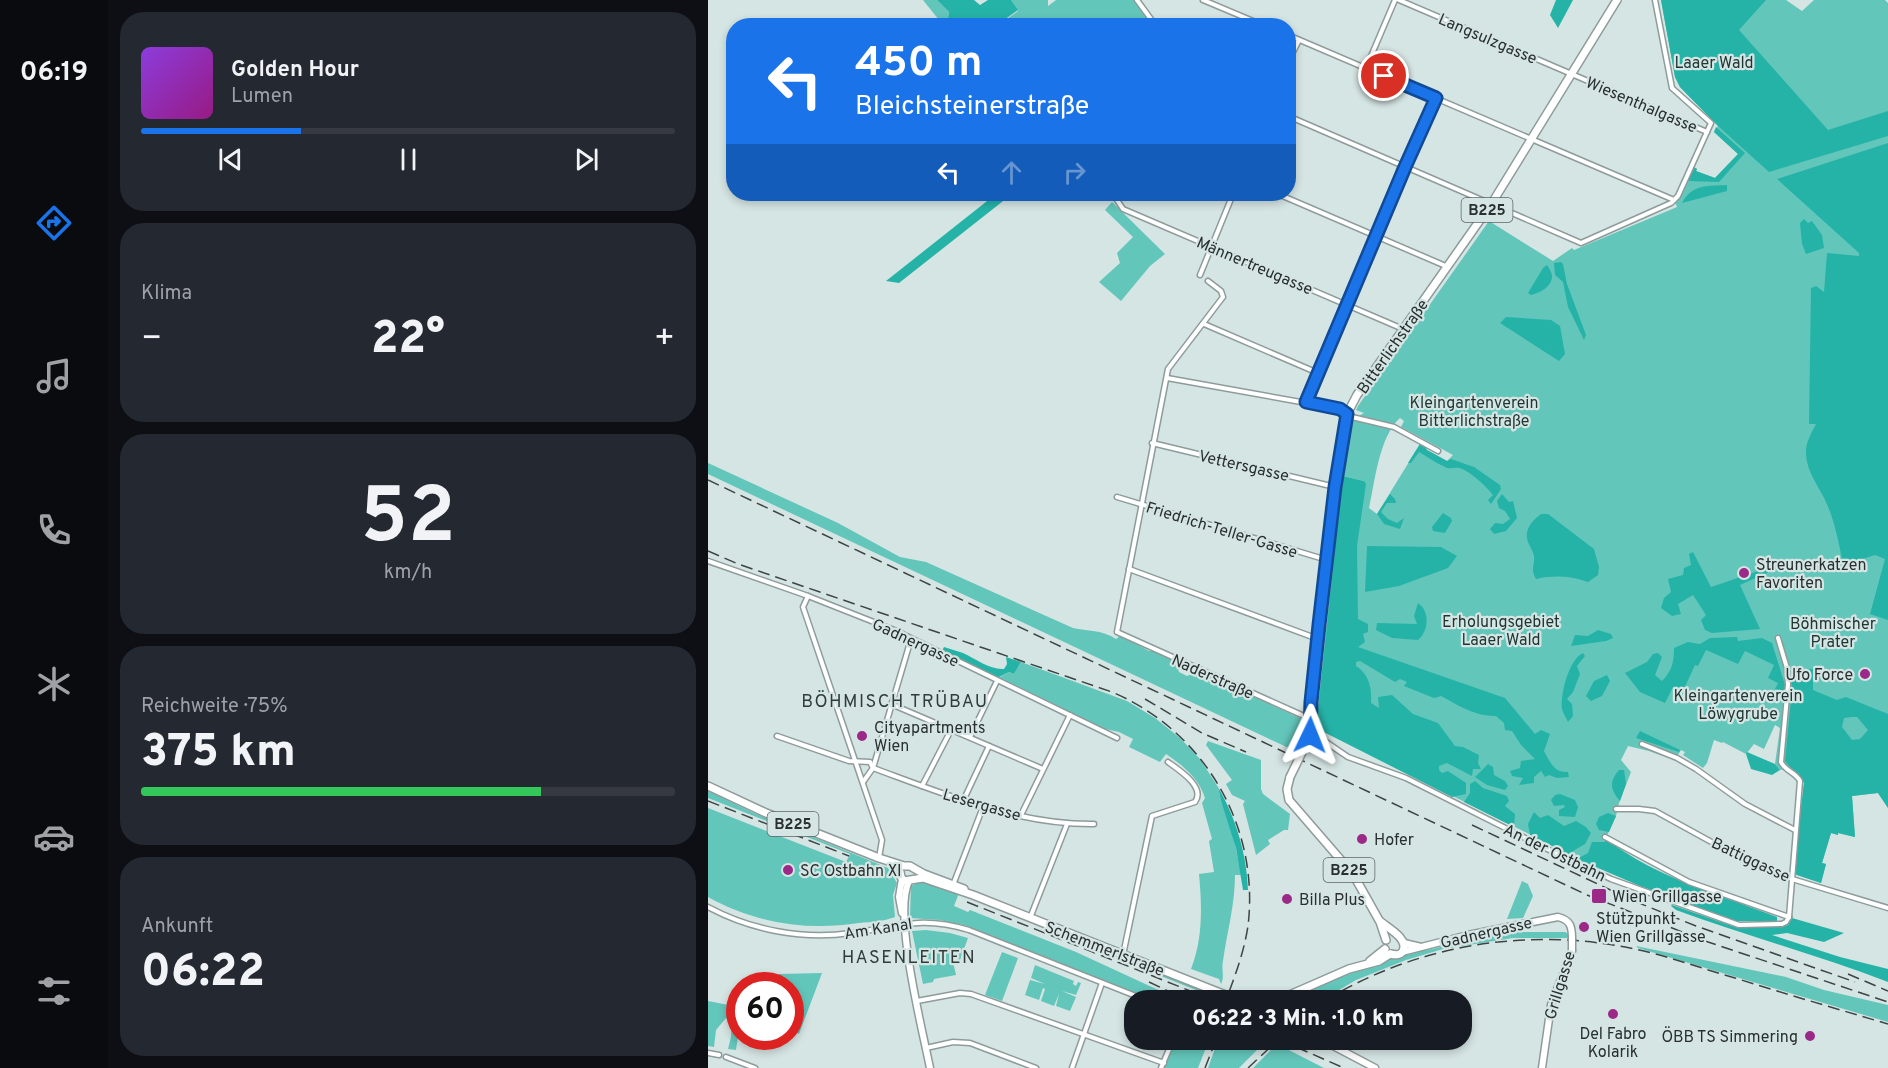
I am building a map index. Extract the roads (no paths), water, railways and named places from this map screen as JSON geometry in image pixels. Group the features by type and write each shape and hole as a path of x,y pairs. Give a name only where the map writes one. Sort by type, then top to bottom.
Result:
{"main road":[{"name":"Bitterlichstraße","path":"1308,738 1335,487 1347,414 1357,395 1492,203 1531,139 1575,75 1617,0"},
{"name":"B225","path":"1308,738 1290,777 1287,792 1290,802 1344,862 1380,922 1387,951"},
{"name":"Schemmerlstraße","path":"708,786 766,813 879,858 906,875 952,886"},
{"name":"Schemmerlstraße","path":"906,875 916,874 915,869 973,895 1212,990"},
{"path":"906,875 903,920 930,1068"},
{"name":"Grillgasse","path":"1542,1068 1551,1005 1572,951 1572,929 1568,921 1551,917"},
{"name":"Gadnergasse","path":"1402,952 1551,917"},
{"name":"B225","path":"1380,922 1404,943"},
{"path":"1386,940 1391,936 1397,936"},
{"path":"1304,990 1328,977 1379,961 1387,951 1396,955 1402,952 1404,943"},
{"name":"Gadnergasse","path":"1404,943 1422,947"},
{"path":"1341,1050 1375,1068"}],"street":[{"path":"1137,0 1150,18"},
{"path":"1203,0 1246,18"},
{"path":"1366,68 1397,0"},
{"name":"Langsulzgasse","path":"1397,0 1575,75"},
{"path":"1296,119 1581,243 1671,203 1711,123 1672,88 1655,0"},
{"path":"1296,38 1674,200"},
{"path":"1296,45 1299,39"},
{"name":"Wiesenthalgasse","path":"1575,75 1707,132"},
{"path":"1306,402 1436,98"},
{"name":"Männertreugasse","path":"1118,201 1124,208 1403,329"},
{"path":"1200,275 1230,201"},
{"path":"1294,201 1448,267"},
{"path":"1208,281 1221,291 1223,297 1168,369 1152,443 1130,569 1318,639"},
{"path":"1204,324 1318,373"},
{"path":"1167,378 1340,409 1361,420 1394,427 1438,451"},
{"name":"Vettersgasse","path":"1152,443 1335,487"},
{"name":"Friedrich-Teller-Gasse","path":"1117,496 1328,560"},
{"name":"Gadnergasse","path":"708,561 894,630 1117,738"},
{"name":"Naderstraße","path":"1130,569 1117,632 1310,717"},
{"path":"808,597 803,607 882,840 879,858"},
{"path":"1605,837 1689,882 1789,917 1800,781 1796,775 1785,769 1781,762 1788,686 1787,669 1778,638"},
{"path":"862,782 873,768 911,639"},
{"path":"970,737 998,681"},
{"path":"891,704 1043,769"},
{"path":"1021,815 1070,715"},
{"path":"922,786 951,730"},
{"path":"777,736 856,762"},
{"name":"An der Ostbahn","path":"1308,738 1320,738 1348,757 1406,778 1611,879 1739,925 1782,924 1789,917"},
{"path":"1642,744 1677,758 1745,804 1795,830"},
{"path":"964,800 989,746"},
{"name":"Lesergasse","path":"856,762 870,762 873,768 983,807 1067,824 1094,824"},
{"path":"1123,955 1152,816 1197,800 1198,793 1192,783 1180,770 1168,762"},
{"path":"952,886 983,807"},
{"name":"Battiggasse","path":"1616,809 1655,811 1726,850 1792,879 1888,908"},
{"path":"1030,918 1067,824"},
{"name":"Am Kanal","path":"708,907 756,926 801,934 854,933 903,920 959,927 1124,992"},
{"path":"1072,1068 1102,983"},
{"path":"917,1001 960,993 971,994 1162,1066 1169,1050"},
{"path":"926,1048 952,1042 970,1043 1036,1068"},
{"path":"708,1053 719,1055"},
{"path":"726,1057 755,1068"}],"tram line":[{"path":"1845,645 1851,640"}],"railway":[{"path":"708,480 1587,895 1708,942 1888,1002"},
{"path":"708,551 738,564 1112,692 1145,709 1174,731 1199,757 1219,786 1234,818 1245,853 1249,889 1248,926 1242,955 1230,990"},
{"path":"1145,699 1202,733 1246,752"},
{"path":"708,801 849,856"},
{"path":"1472,825 1634,901 1696,926 1855,982"},
{"path":"967,902 1188,990"},
{"path":"1344,990 1397,966 1473,945 1551,940 1591,942 1630,948 1669,958 1888,1024"},
{"path":"1848,974 1888,991"},
{"path":"1149,982 1166,990"},
{"path":"1205,1068 1212,1050"},
{"path":"1248,1068 1267,1050"},
{"path":"1303,1050 1344,1068"}],"place":[{"name":"Streunerkatzen Favoriten","path":"1744,573"},
{"name":"Ufo Force","path":"1865,674"},
{"name":"Cityapartments Wien","path":"862,736"},
{"name":"Hofer","path":"1362,839"},
{"name":"SC Ostbahn XI","path":"788,870"},
{"name":"Wien Grillgasse","path":"1599,896"},
{"name":"Billa Plus","path":"1287,899"},
{"name":"Stützpunkt Wien Grillgasse","path":"1584,927"},
{"name":"Del Fabro Kolarik","path":"1613,1014"},
{"name":"ÖBB TS Simmering","path":"1810,1036"}],"district":[{"name":"BÖHMISCH TRÜBAU","path":"895,701"},
{"name":"HASENLEITEN","path":"909,957"}],"park label":[{"name":"Laaer Wald","path":"1714,62"},
{"name":"Kleingartenverein Bitterlichstraße","path":"1474,411"},
{"name":"Erholungsgebiet Laaer Wald","path":"1501,630"},
{"name":"Böhmischer Prater","path":"1833,632"},
{"name":"Kleingartenverein Löwygrube","path":"1738,704"}]}
